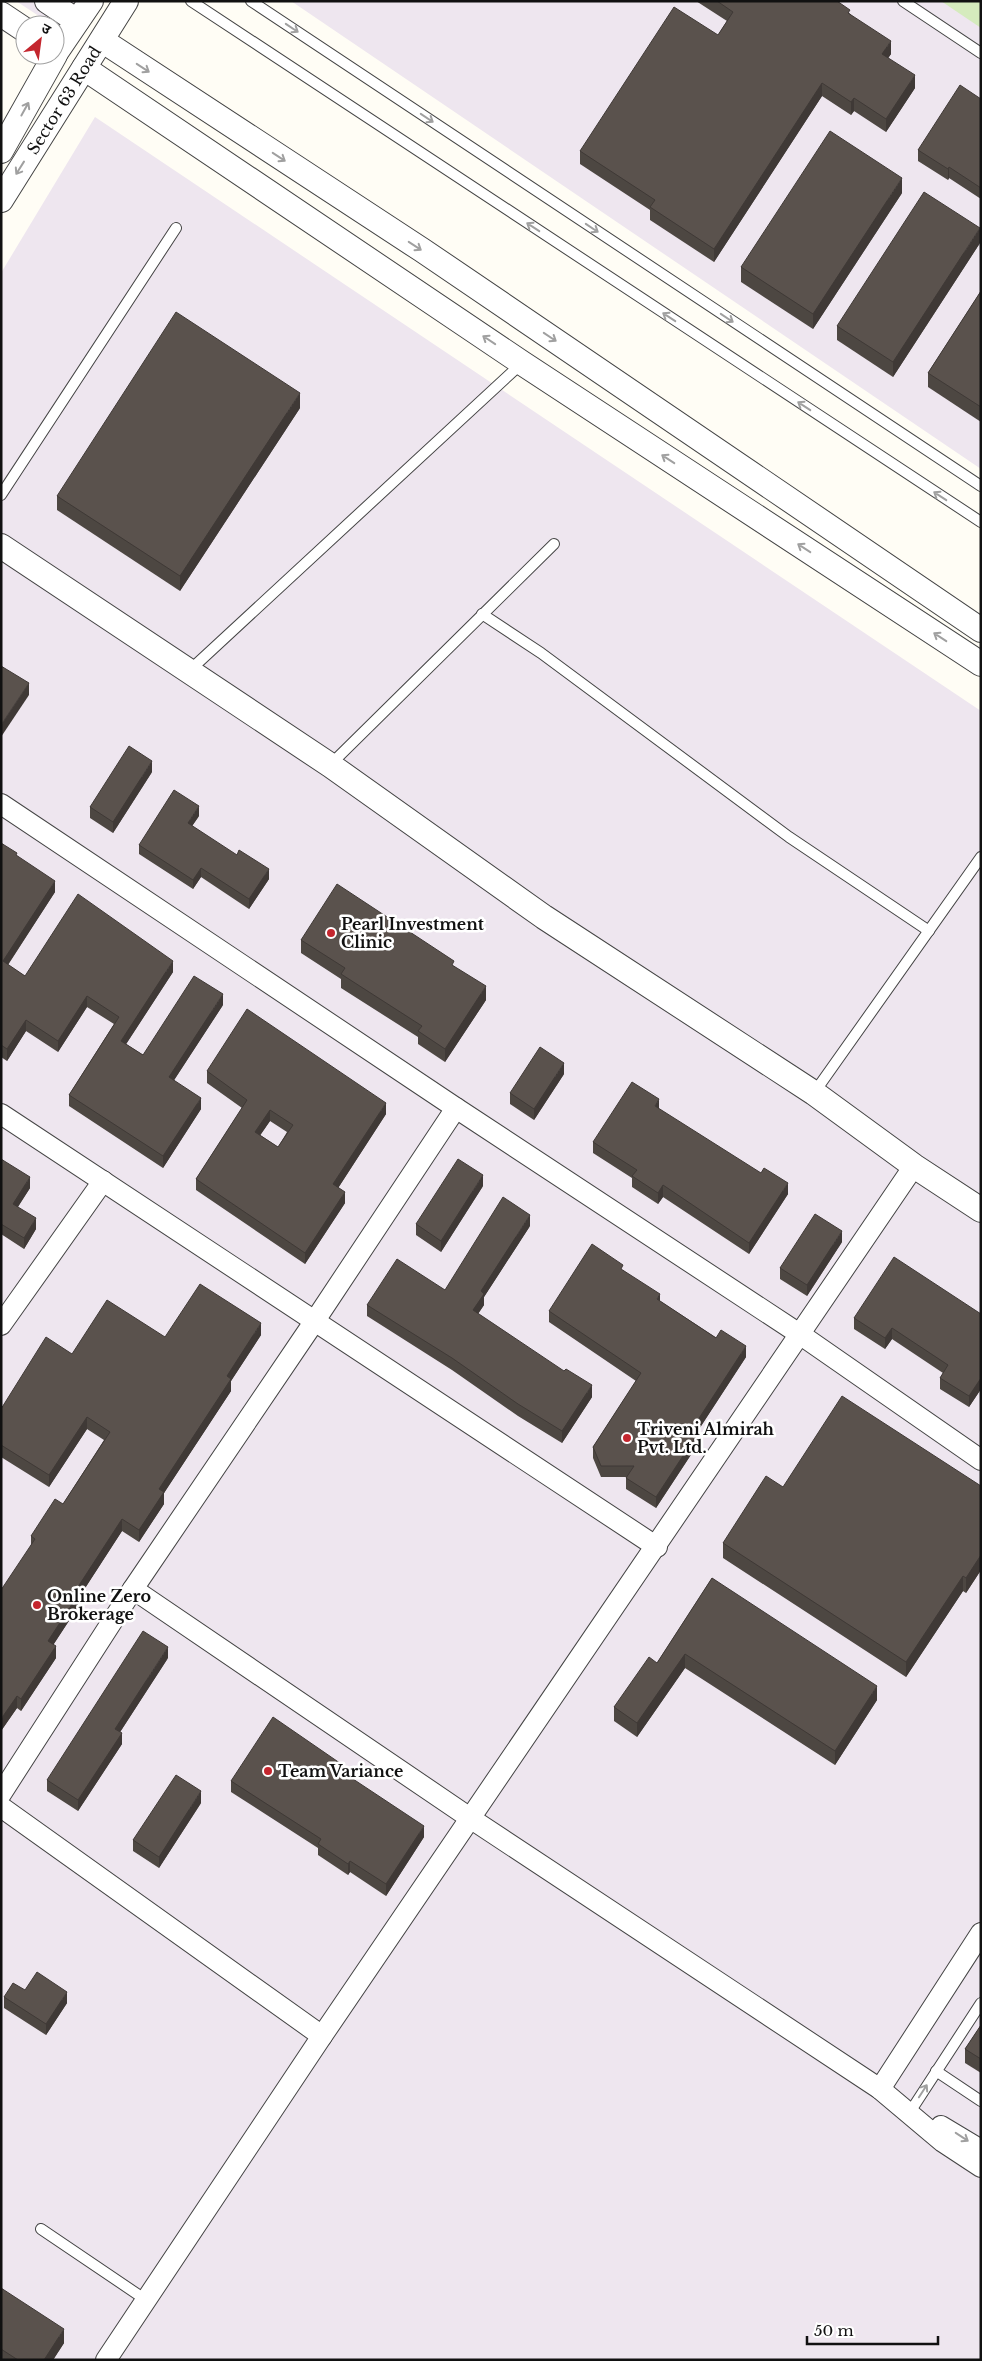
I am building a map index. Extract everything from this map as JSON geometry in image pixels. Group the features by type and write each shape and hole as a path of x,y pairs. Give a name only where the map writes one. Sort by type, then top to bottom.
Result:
{"street":[{"path":"47,1 77,21"},
{"name":"Sector 63 Road","path":"65,38 91,1"},
{"name":"Sector 63 Road","path":"1,200 103,41 126,1"},
{"path":"1,14 15,23"},
{"path":"103,41 422,250 981,630"},
{"name":"Sector 63 Road","path":"1,151 48,65"},
{"path":"84,68 522,363 981,664"},
{"path":"1,546 330,765 544,918 814,1093 914,1166 981,1210"},
{"path":"1,804 456,1108 802,1334 981,1460"},
{"path":"1,1794 133,1589 456,1108"},
{"path":"1,1114 657,1547"},
{"path":"106,2360 322,2036 802,1334 914,1166"},
{"path":"1,1325 103,1181"},
{"path":"133,1589 470,1818 880,2089 910,2112 943,2142 981,2167"},
{"path":"1,1807 322,2036"},
{"path":"880,2089 981,1933"},
{"path":"910,2112 952,2131 981,2150"}],"lane":[{"path":"191,1 981,522"},
{"path":"251,1 981,486"},
{"path":"903,1 981,53"},
{"path":"1,496 176,228"},
{"path":"189,671 522,363"},
{"path":"330,765 554,544"},
{"path":"482,614 541,653 789,838 929,931"},
{"path":"814,1093 981,857"},
{"path":"910,2112 981,2003"},
{"path":"936,2071 981,2101"},
{"path":"41,2229 146,2300"}],"shaded area":[{"path":"16,1 99,1 74,39 65,33 65,15 37,15"},
{"path":"291,1 981,1 981,469"},
{"path":"95,117 981,711 981,2360 1,2360 1,273"}],"green space":[{"path":"941,1 981,1 981,28"}],"building":[{"path":"717,1 837,1 850,10 848,13 891,41 882,54 915,75 886,119 854,98 851,102 822,83 714,249 650,207 655,200 580,151 674,7 718,35 733,12"},
{"path":"960,85 981,99 981,188 918,150"},
{"path":"830,131 902,178 813,314 741,267"},
{"path":"924,192 980,228 893,362 837,326"},
{"path":"981,291 981,407 928,373"},
{"path":"176,312 300,393 180,576 57,496"},
{"path":"1,666 29,683 1,725"},
{"path":"129,746 152,761 113,822 90,807"},
{"path":"174,790 199,806 188,823 237,855 239,850 269,869 249,899 201,868 193,880 139,845"},
{"path":"1,843 55,881 3,961 25,976 78,894 173,961 121,1041 143,1055 194,976 223,994 169,1077 201,1098 163,1156 69,1095 119,1017 87,996 58,1041 26,1020 7,1049 1,1045"},
{"path":"337,884 454,961 452,965 486,986 445,1049 418,1031 422,1026 341,974 345,968 301,940"},
{"path":"247,1009 386,1103 333,1184 345,1192 305,1253 196,1179 247,1100 207,1071","holes":["270,1110 293,1125 278,1147 255,1132"]},
{"path":"540,1047 564,1063 534,1109 510,1093"},
{"path":"632,1082 659,1099 655,1106 761,1173 764,1168 788,1183 749,1243 663,1185 658,1193 632,1176 637,1170 593,1142"},
{"path":"1,1159 30,1177 13,1204 36,1218 24,1238 1,1224"},
{"path":"458,1159 483,1175 441,1241 416,1224"},
{"path":"503,1197 530,1215 481,1291 484,1294 473,1310 564,1371 566,1369 592,1385 562,1431 518,1404 452,1358 367,1305 397,1259 445,1290"},
{"path":"815,1214 842,1231 807,1285 780,1268"},
{"path":"592,1244 623,1265 621,1269 660,1294 657,1299 716,1338 721,1330 746,1346 692,1429 698,1433 656,1497 626,1478 634,1466 601,1466 593,1447 641,1373 549,1311"},
{"path":"894,1257 981,1314 981,1378 969,1396 940,1378 948,1365 892,1328 885,1338 854,1318"},
{"path":"200,1284 261,1323 227,1376 231,1379 159,1489 164,1492 139,1530 122,1519 74,1593 78,1595 48,1641 56,1646 21,1699 17,1696 1,1719 1,1590 35,1539 31,1536 55,1499 63,1504 110,1432 87,1417 49,1475 1,1445 1,1409 46,1337 72,1354 107,1300 165,1337"},
{"path":"842,1396 981,1486 981,1555 966,1578 963,1576 906,1662 723,1543 766,1476 783,1487"},
{"path":"712,1578 877,1686 835,1751 685,1654 637,1723 614,1707 649,1657 657,1663"},
{"path":"143,1631 168,1647 115,1729 122,1733 78,1800 47,1780"},
{"path":"273,1717 350,1770 347,1775 424,1826 386,1884 350,1861 348,1864 318,1844 321,1839 231,1781"},
{"path":"176,1775 201,1791 159,1857 133,1840"},
{"path":"37,1972 67,1992 46,2024 4,1997 13,1983 25,1990"},
{"path":"981,2025 981,2059 965,2049"},
{"path":"1,2288 64,2329 44,2360 18,2360 1,2349"}],"place":[{"name":"Pearl Investment Clinic","path":"331,933"},
{"name":"Triveni Almirah Pvt. Ltd.","path":"627,1438"},
{"name":"Online Zero Brokerage","path":"37,1605"},
{"name":"Team Variance","path":"268,1771"}]}
